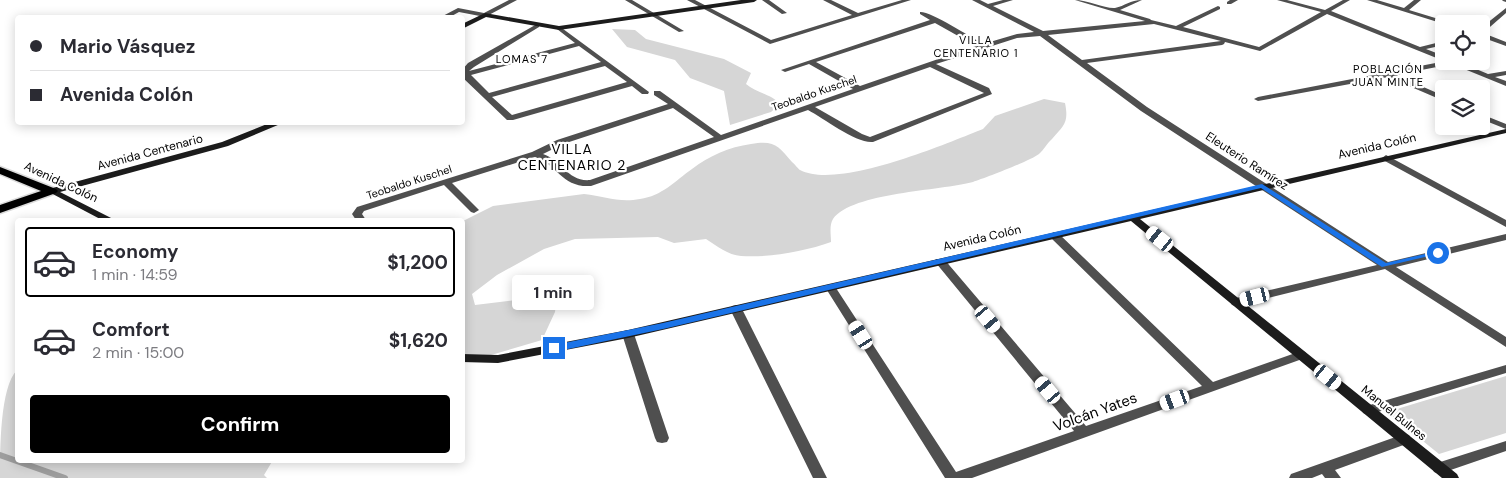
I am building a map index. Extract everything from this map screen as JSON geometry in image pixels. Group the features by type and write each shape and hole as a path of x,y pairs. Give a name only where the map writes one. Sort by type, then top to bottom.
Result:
{"main road":[{"path":"465,26 485,16 536,26 559,28 754,0"},
{"name":"Avenida Centenario","path":"52,191 225,144 274,125"},
{"name":"Avenida Colón","path":"465,358 498,359 628,334 1506,129"},
{"name":"Avenida Colón","path":"0,170 52,191 106,218"},
{"path":"0,209 52,191"},
{"name":"Manuel Bulnes","path":"1132,217 1452,478"}],"street":[{"path":"448,15 458,10 485,16 514,0"},
{"path":"617,0 635,4"},
{"path":"628,0 681,31"},
{"path":"690,0 770,42 908,0"},
{"path":"765,0 784,13"},
{"path":"826,0 857,15"},
{"name":"Eleuterio Ramírez","path":"975,0 1041,33 1144,109 1506,344"},
{"path":"987,6 1010,0"},
{"path":"1078,0 1154,22"},
{"path":"1116,10 1139,0"},
{"path":"1280,0 1327,12 1435,55"},
{"name":"Teobaldo Kuschel","path":"360,218 357,214 360,209 536,154 543,157 573,182 581,185 982,46 1017,36 1154,22 1251,48 1264,48 1347,0"},
{"path":"1370,0 1435,18"},
{"path":"1406,9 1418,0"},
{"path":"1177,28 1218,8"},
{"path":"1490,25 1506,10"},
{"path":"922,13 982,46"},
{"path":"785,70 936,20"},
{"path":"465,70 536,26"},
{"path":"559,28 645,92"},
{"path":"1490,37 1504,42"},
{"path":"1080,62 1228,42"},
{"path":"465,75 581,44"},
{"path":"1420,49 1435,45"},
{"path":"810,62 859,89"},
{"path":"486,96 606,63"},
{"path":"810,107 859,136 870,140 988,94 986,90 930,64"},
{"path":"1258,99 1435,65"},
{"path":"1471,70 1506,84"},
{"path":"1488,77 1506,73"},
{"path":"1388,74 1435,95"},
{"path":"465,76 510,118 633,83"},
{"path":"657,93 721,138"},
{"path":"536,154 560,142 674,105"},
{"path":"1490,121 1506,129"},
{"path":"1386,158 1506,224"},
{"path":"446,182 474,210"},
{"path":"1054,235 1211,387"},
{"path":"1236,302 1506,237"},
{"path":"940,262 1084,433"},
{"path":"830,287 952,478"},
{"path":"736,309 820,478"},
{"path":"628,334 662,438"},
{"name":"Volcán Yates","path":"956,478 1301,355"},
{"path":"1368,410 1506,369"},
{"path":"1296,478 1404,439"},
{"path":"1440,468 1506,446"},
{"path":"1324,468 1334,478"}],"shaded area":[{"path":"612,29 635,30 646,39 724,59 751,73 746,84 754,90 773,98 780,104 771,112 730,125 724,91 690,78 675,60 627,47"},
{"path":"1044,99 1065,103 1065,123 1039,154 1034,157 973,182 898,194 859,203 843,210 833,219 831,242 821,245 775,255 741,256 727,252 706,239 674,243 658,237 575,239 544,249 497,275 472,294 475,305 557,295 555,312 542,340 465,362 465,220 493,206 584,194 625,200 648,197 668,187 712,156 735,147 759,143 771,144 779,148 799,169 817,175 865,170 918,154 983,129 995,116"},
{"path":"15,373 15,463 271,463 264,475 267,478 0,478 2,420 11,378"},
{"path":"1506,376 1506,433 1439,454 1387,412"}],"waterway":[{"path":"0,455 15,460"},
{"path":"23,463 65,478"}],"district":[{"name":"VILLA CENTENARIO 1","path":"976,46"},
{"name":"LOMAS 7","path":"522,59"},
{"name":"POBLACIÓN JUAN MINTE","path":"1388,75"},
{"name":"VILLA CENTENARIO 2","path":"572,158"}],"route":[{"path":"554,348 663,326 1262,186 1385,266 1438,253"}]}
